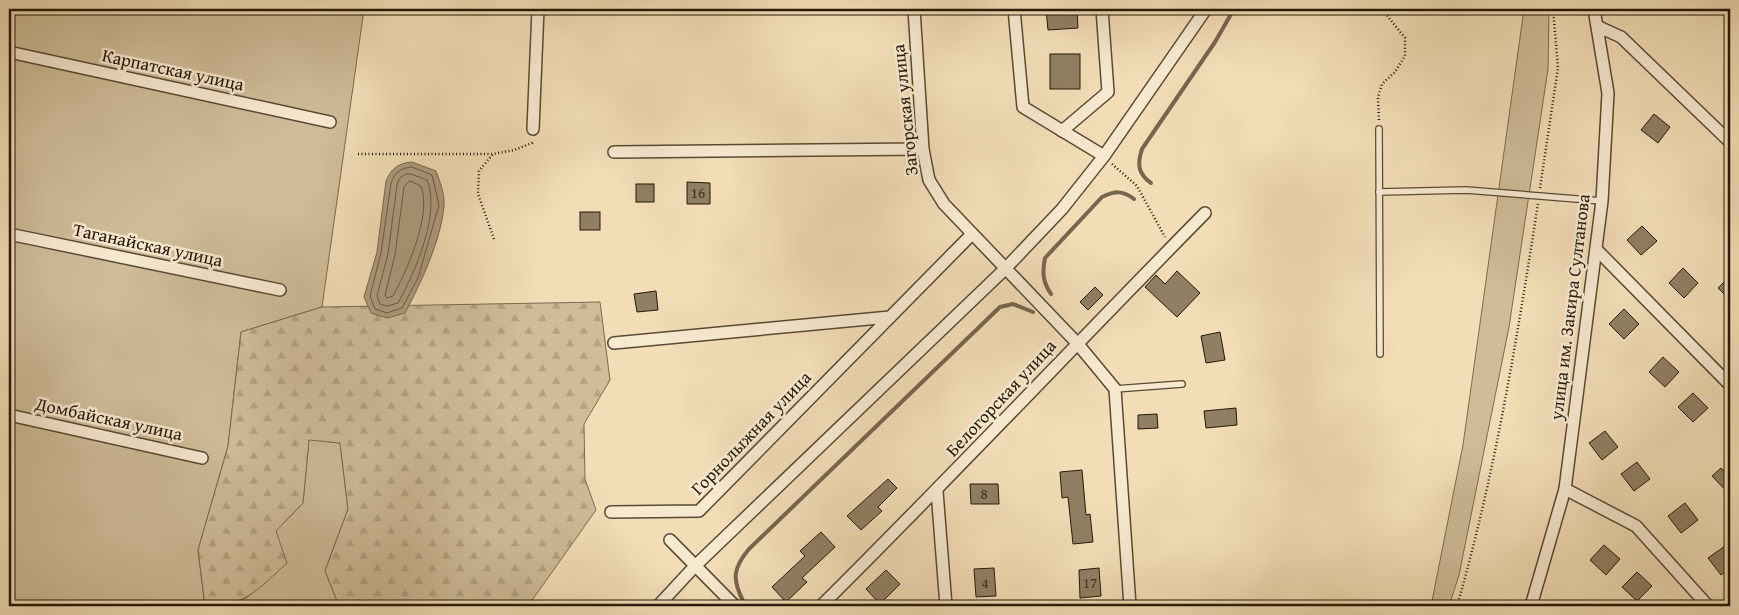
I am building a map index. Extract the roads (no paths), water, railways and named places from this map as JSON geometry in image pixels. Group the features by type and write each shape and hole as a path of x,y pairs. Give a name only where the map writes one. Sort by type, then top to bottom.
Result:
{"street":[{"path":"533,129 538,9"},
{"name":"Загорская улица","path":"914,9 923,149 929,180 944,204 971,235 1077,342 1115,389"},
{"path":"1014,9 1023,107 1104,156"},
{"path":"1062,131 1108,92 1102,9"},
{"path":"658,606 695,566 1005,269 1062,209 1104,156 1206,9"},
{"name":"улица им. Закира Султанова","path":"1531,606 1565,489 1602,201 1608,93 1599,27 1594,9"},
{"path":"1599,27 1621,37 1730,142"},
{"name":"Карпатская улица","path":"9,52 330,122"},
{"path":"614,152 923,149"},
{"name":"Белогорская улица","path":"821,606 937,491 1077,342 1205,213"},
{"name":"Таганайская улица","path":"9,234 280,290"},
{"name":"Горнолыжная улица","path":"611,512 699,511 971,235"},
{"path":"1596,250 1730,385"},
{"path":"614,343 890,317"},
{"path":"1115,389 1130,606"},
{"name":"Домбайская улица","path":"9,416 202,458"},
{"path":"1565,489 1636,526 1708,606"},
{"path":"937,491 946,606"},
{"path":"670,540 735,606"}],"lane":[{"path":"1379,129 1380,354"},
{"path":"1379,192 1466,190 1602,201"},
{"path":"1115,389 1182,384"}],"water":[{"path":"412,162 436,171 444,197 442,219 435,247 405,313 387,318 371,313 364,297 377,252 386,181 396,167"}],"waterway":[{"path":"1151,183 1141,172 1139,159 1142,149 1215,42 1234,9"},
{"path":"1051,294 1044,277 1045,258 1102,197 1118,192 1134,199"},
{"path":"743,601 737,586 736,574 740,562 749,549 1000,307 1013,304 1033,312"},
{"path":"691,606 705,603 719,606"}]}
